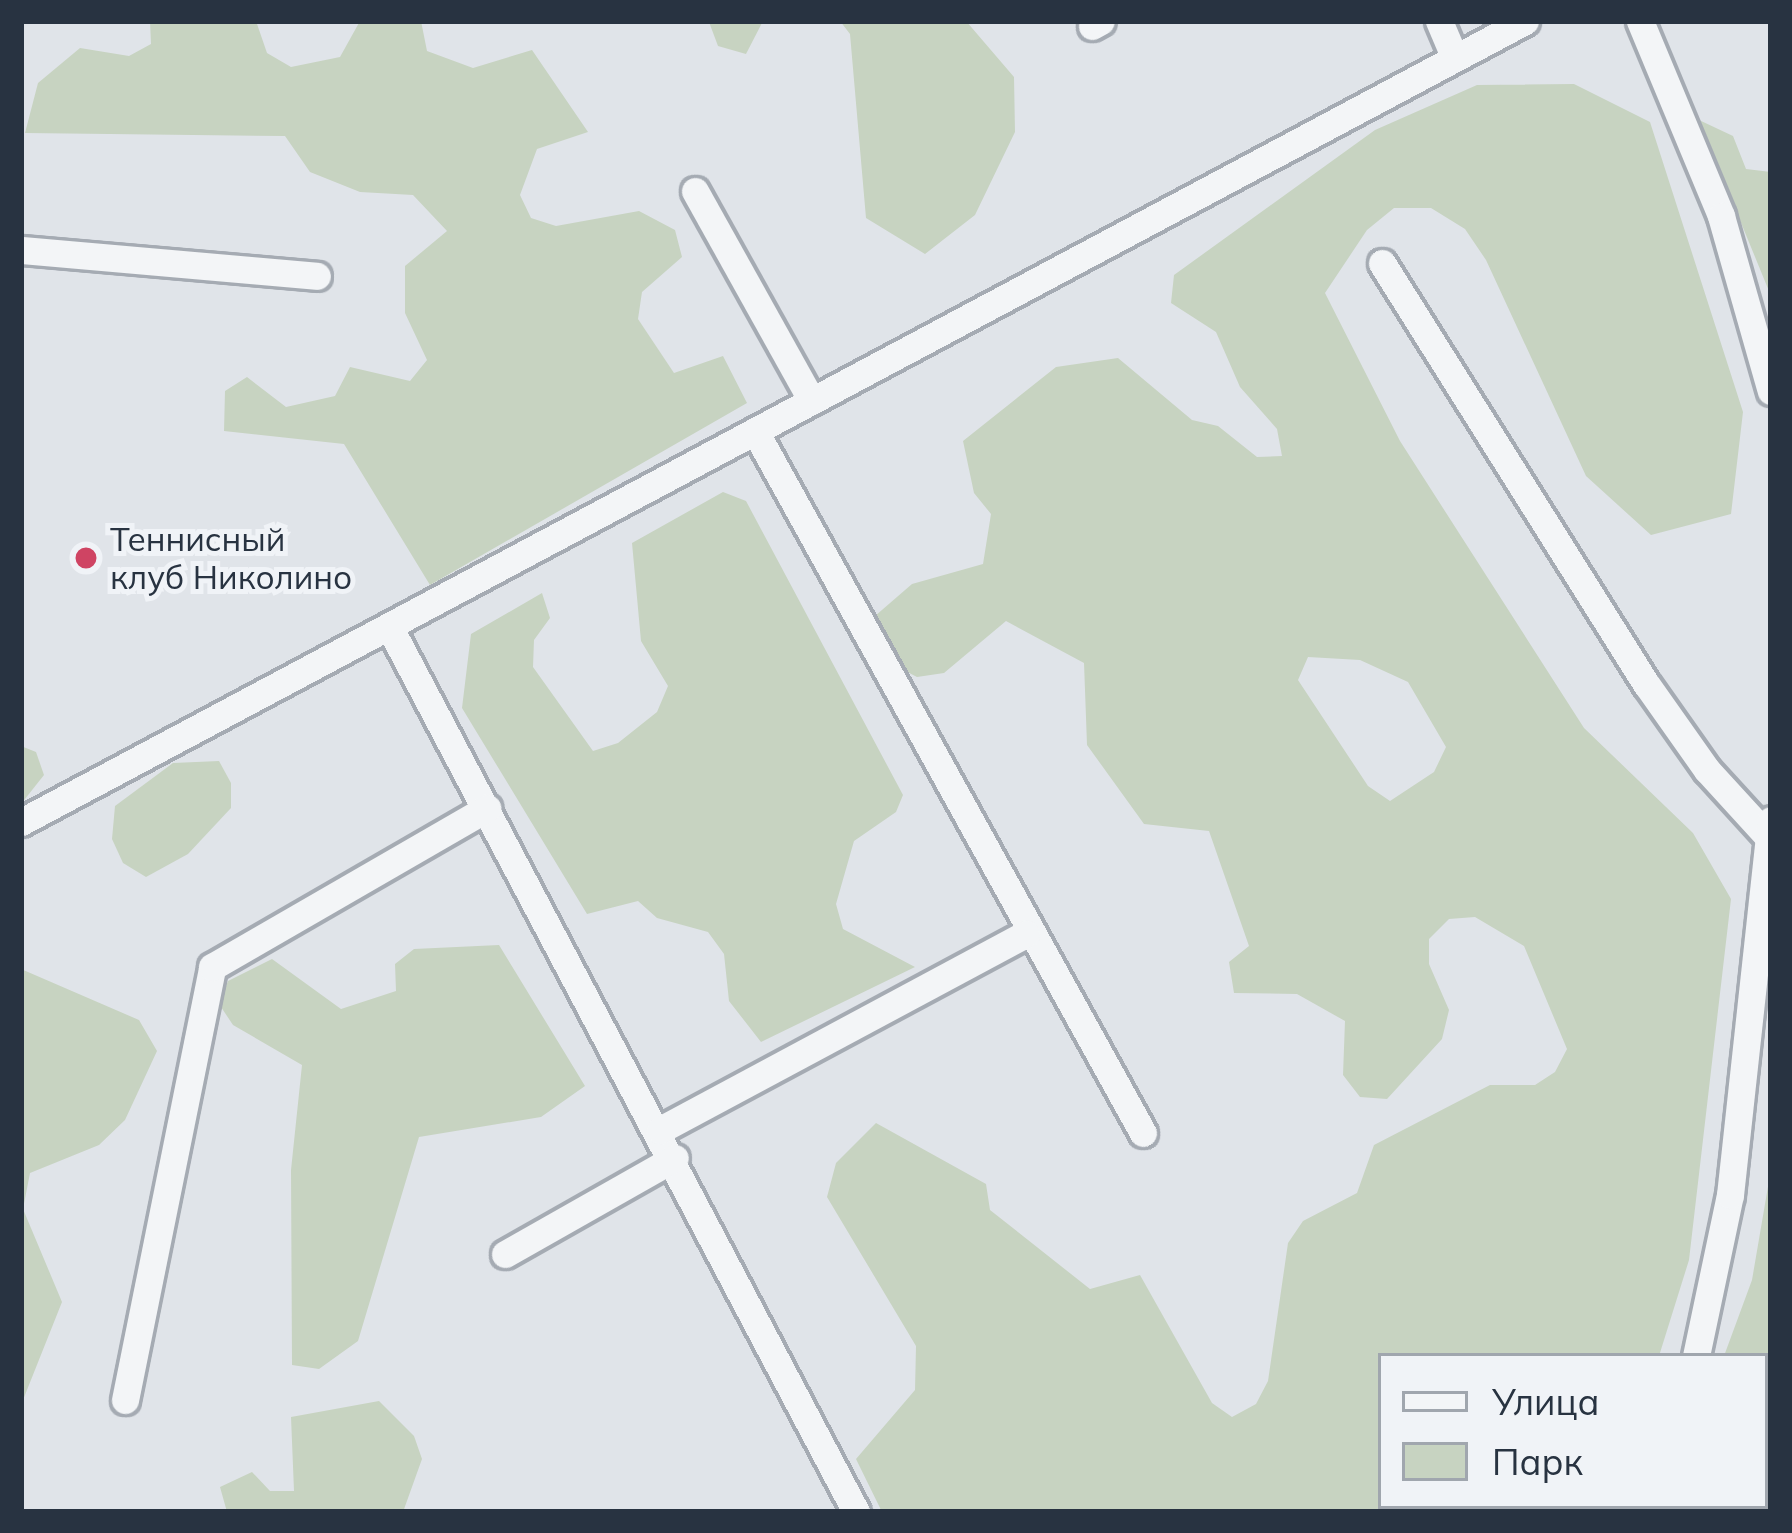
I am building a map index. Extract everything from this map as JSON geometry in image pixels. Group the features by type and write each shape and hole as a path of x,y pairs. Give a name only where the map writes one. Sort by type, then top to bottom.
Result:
{"street":[{"path":"1439,21 1454,57"},
{"path":"21,822 1526,21"},
{"path":"1640,21 1720,216 1771,391"},
{"path":"695,191 812,401"},
{"path":"21,250 316,276"},
{"path":"1382,263 1647,685 1707,770 1770,826 1730,1195 1697,1353"},
{"path":"755,431 1026,934 1143,1132"},
{"path":"390,628 675,1158 856,1512"},
{"path":"125,1400 212,968 487,808"},
{"path":"660,1130 1026,934"},
{"path":"505,1254 675,1158"}],"green space":[{"path":"150,21 256,21 267,53 291,67 340,57 360,21 421,21 427,51 473,68 532,50 588,132 537,149 520,195 531,218 556,226 639,211 675,230 682,257 642,292 638,319 674,373 723,356 747,403 430,585 344,444 224,431 225,391 247,377 286,407 335,396 350,367 410,381 427,360 405,313 405,266 447,231 413,195 360,192 310,172 285,136 25,133 38,83 80,48 129,56 151,44"},
{"path":"763,21 746,54 718,46 709,22"},
{"path":"840,21 966,21 1014,77 1015,132 975,215 925,254 866,218 850,34"},
{"path":"1574,84 1650,122 1743,412 1731,514 1651,535 1586,476 1486,260 1465,229 1431,208 1394,208 1367,230 1325,293 1400,441 1584,728 1693,833 1731,899 1689,1260 1660,1353 1378,1353 1378,1509 1659,1512 882,1512 856,1459 915,1390 916,1346 827,1197 836,1163 876,1123 986,1184 990,1210 1090,1289 1140,1275 1212,1403 1232,1417 1256,1404 1268,1381 1288,1243 1303,1221 1357,1193 1374,1145 1490,1085 1535,1085 1555,1072 1567,1049 1524,946 1475,917 1449,919 1429,939 1429,964 1449,1010 1442,1039 1387,1099 1360,1097 1343,1075 1345,1021 1297,994 1234,993 1229,962 1249,946 1209,831 1144,824 1087,745 1084,663 1006,621 944,673 917,677 894,665 875,616 912,584 983,564 991,514 974,493 963,441 1056,367 1118,358 1192,420 1218,426 1257,457 1282,456 1277,429 1240,387 1216,332 1171,303 1174,275 1375,130 1477,85","holes":["1308,657 1360,660 1408,682 1446,747 1434,772 1390,801 1368,786 1298,680"]},
{"path":"1699,120 1733,136 1746,169 1771,172 1771,296"},
{"path":"723,492 746,501 903,795 896,812 854,841 836,904 843,929 915,967 761,1042 729,1001 724,954 708,932 657,918 638,901 587,914 462,708 471,634 542,593 550,618 534,640 533,667 593,751 618,743 657,712 668,686 641,641 632,543"},
{"path":"21,746 36,752 44,775 21,804"},
{"path":"219,761 231,783 231,808 188,854 146,877 123,863 112,839 115,806 173,763"},
{"path":"499,945 585,1086 541,1117 419,1137 358,1341 319,1369 292,1365 291,1170 302,1065 233,1025 219,1004 228,981 272,959 341,1009 396,991 395,964 414,949"},
{"path":"21,969 139,1020 157,1051 125,1120 99,1145 30,1173 23,1209 62,1302 21,1405"},
{"path":"1771,1169 1771,1512 1732,1512 1768,1509 1768,1353 1725,1353 1752,1280"},
{"path":"379,1401 414,1436 422,1459 403,1512 227,1512 220,1487 252,1472 270,1491 294,1491 291,1417"}],"place":[{"name":"Теннисный клуб Николино","path":"86,558"}]}
